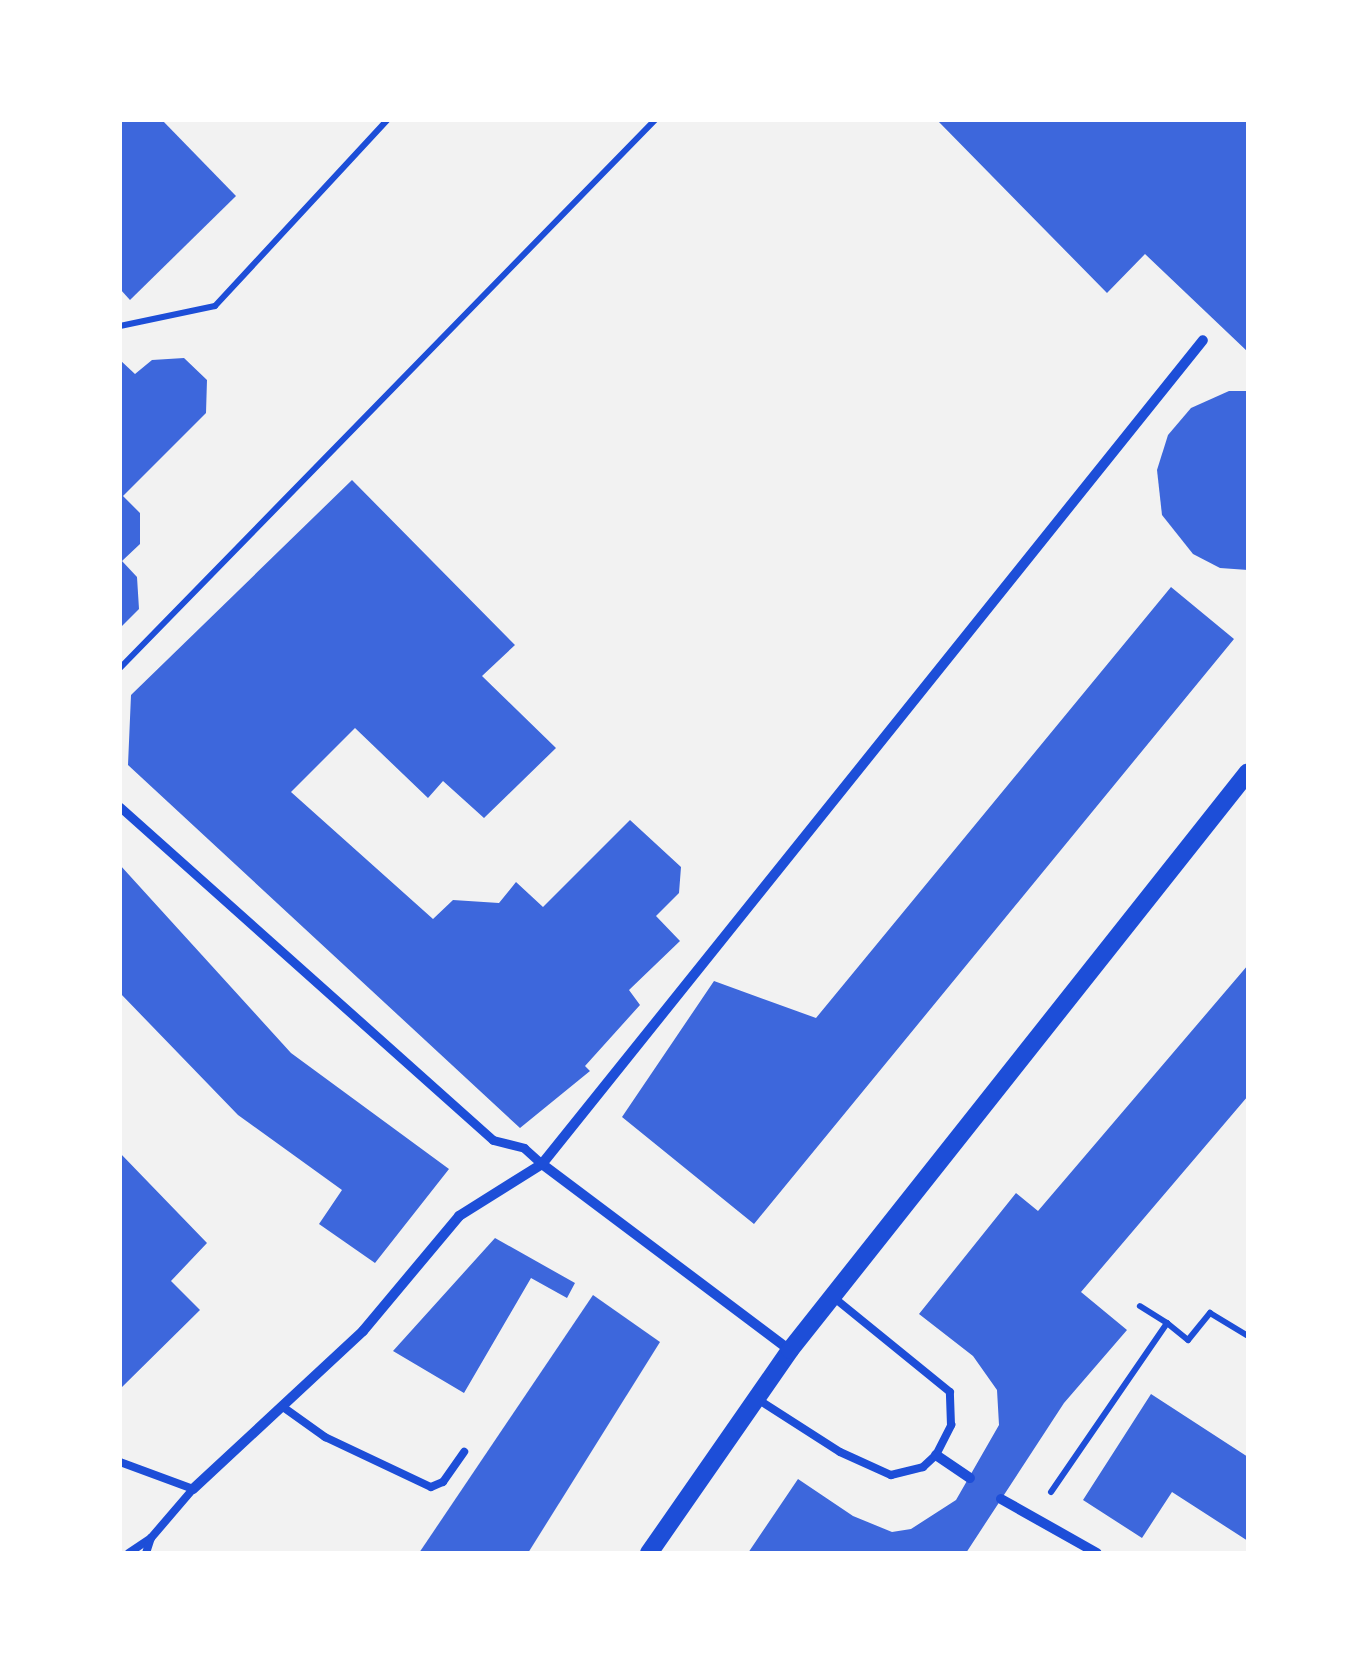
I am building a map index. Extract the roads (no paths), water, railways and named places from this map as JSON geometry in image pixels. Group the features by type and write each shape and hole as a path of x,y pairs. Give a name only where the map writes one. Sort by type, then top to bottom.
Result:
{"street":[{"path":"193,1490 364,1331 459,1216 542,1164 1203,340"},
{"path":"649,1553 790,1350 1248,772"},
{"path":"120,807 494,1140 524,1148 790,1350"},
{"path":"936,1455 970,1478"},
{"path":"1001,1500 1097,1553"}],"lane":[{"path":"755,1397 840,1452 891,1475 923,1467 936,1455 951,1424 950,1392 833,1297"},
{"path":"282,1407 325,1438 431,1487 443,1482 464,1452"},
{"path":"120,1462 193,1490 152,1538 129,1553"},
{"path":"146,1553 152,1538"}]}
